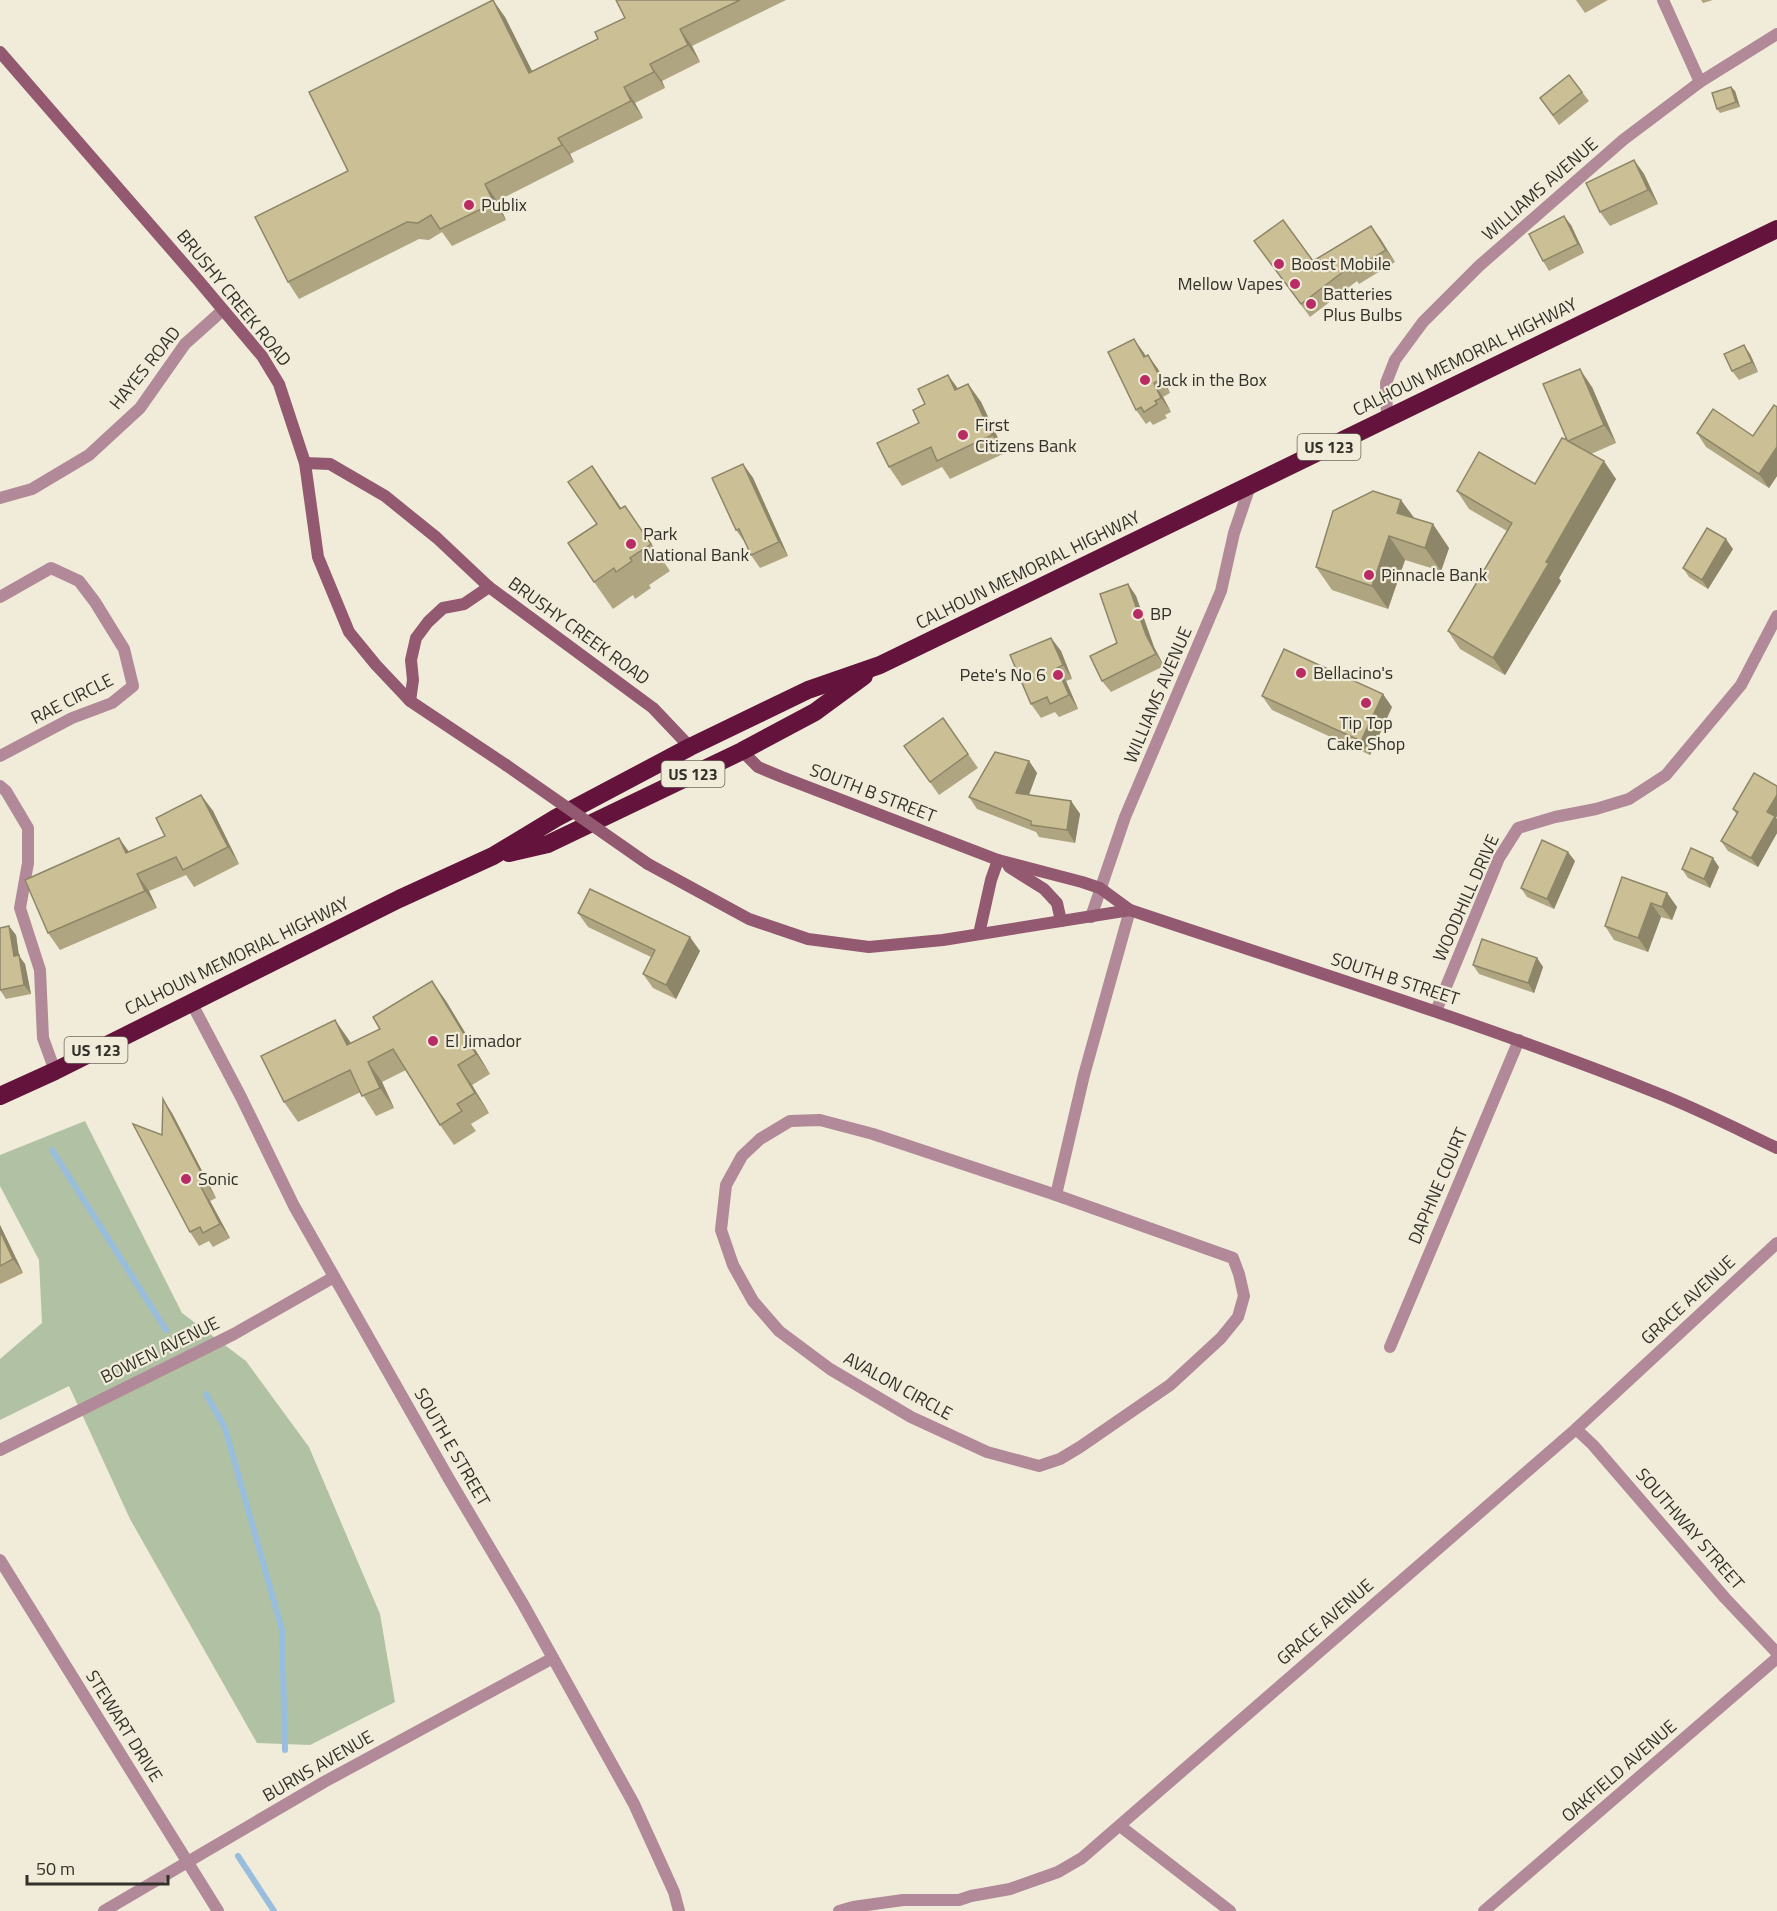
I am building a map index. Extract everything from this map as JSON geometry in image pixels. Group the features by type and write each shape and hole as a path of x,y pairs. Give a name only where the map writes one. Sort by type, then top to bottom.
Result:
{"highway":[{"name":"CALHOUN MEMORIAL HIGHWAY","path":"0,1096 493,856 556,818 690,747 808,690 880,665 1777,229"},
{"name":"CALHOUN MEMORIAL HIGHWAY","path":"493,856 548,844 742,751 815,712 880,665"}],"street":[{"path":"1663,0 1700,82"},
{"name":"WILLIAMS AVENUE","path":"1387,418 1386,383 1395,360 1423,322 1479,266 1614,148 1700,82 1777,34"},
{"name":"BRUSHY CREEK ROAD","path":"0,52 262,356 279,384 305,463 330,464 386,496 437,538 489,587 653,708 690,747"},
{"name":"HAYES ROAD","path":"0,498 32,489 89,455 140,408 185,344 224,310"},
{"path":"305,463 318,557 349,632 410,701 648,864 749,919 808,939 869,947 943,940 1130,910 1084,1075 1056,1195"},
{"name":"WILLIAMS AVENUE","path":"1091,917 1125,817 1221,591 1234,532 1250,486"},
{"name":"RAE CIRCLE","path":"0,597 51,568 79,581 124,649 133,686 112,703 72,718 0,756"},
{"path":"410,701 411,660 416,638 443,608 464,604 489,587"},
{"name":"WOODHILL DRIVE","path":"1436,1011 1499,858 1518,828 1555,817 1596,810 1629,799 1666,776 1741,685 1777,616"},
{"name":"SOUTH B STREET","path":"742,751 758,767 766,771 998,860 1100,888 1130,910 1519,1040 1660,1094 1777,1148"},
{"path":"0,786 6,791 28,828 27,863 20,908 40,970 43,1038 55,1071"},
{"path":"979,934 991,880 998,860"},
{"name":"SOUTH B STREET","path":"998,860 1044,889 1057,903 1061,921"},
{"name":"SOUTH E STREET","path":"191,1002 241,1097 294,1206 634,1804 674,1892 679,1911"},
{"name":"DAPHNE COURT","path":"1390,1347 1519,1040"},
{"name":"AVALON CIRCLE","path":"820,1119 873,1134 1056,1195 1233,1258 1244,1296 1238,1317 1221,1338 1170,1384 1080,1447 1060,1459 1039,1466 987,1452 911,1417 830,1370 779,1331 753,1301 733,1265 721,1230 726,1185 742,1156 760,1138 790,1121 820,1119"},
{"name":"GRACE AVENUE","path":"839,1911 853,1906 903,1900 959,1900 1010,1889 1058,1872 1082,1858 1576,1429 1777,1243"},
{"name":"BOWEN AVENUE","path":"0,1450 234,1334 334,1277"},
{"name":"SOUTHWAY STREET","path":"1576,1429 1593,1445 1725,1598 1777,1653"},
{"name":"STEWART DRIVE","path":"0,1560 218,1911"},
{"name":"BURNS AVENUE","path":"104,1911 360,1761 553,1658"},
{"name":"OAKFIELD AVENUE","path":"1484,1911 1777,1658"},
{"path":"1120,1826 1230,1911"}],"green space":[{"path":"85,1121 182,1313 246,1361 309,1447 380,1614 395,1702 310,1745 257,1743 130,1519 69,1386 0,1420 0,1359 42,1323 39,1260 0,1186 0,1155"}],"building":[{"path":"493,0 529,73 598,39 595,32 625,18 616,0 740,0 680,29 688,45 650,64 654,72 624,87 631,101 558,138 562,145 485,184 494,203 440,229 431,215 418,223 407,222 288,282 255,217 348,171 309,92"},
{"path":"1569,75 1582,92 1553,115 1540,98"},
{"path":"1731,87 1736,102 1717,109 1712,93"},
{"path":"1634,160 1648,190 1600,212 1586,183"},
{"path":"1564,216 1578,244 1543,261 1529,234"},
{"path":"1283,220 1313,261 1371,226 1386,250 1351,272 1348,268 1301,304 1254,241"},
{"name":"Jack in the Box","path":"1134,339 1144,357 1148,355 1161,379 1154,383 1161,398 1155,401 1157,404 1144,412 1141,407 1136,410 1108,352"},
{"path":"1744,345 1752,362 1732,371 1724,354"},
{"path":"1580,369 1604,425 1568,441 1604,461 1546,562 1549,563 1493,658 1448,631 1512,523 1457,491 1479,452 1535,484 1562,438 1567,440 1543,384"},
{"path":"948,375 955,390 968,384 992,435 937,461 931,447 889,467 877,443 919,423 913,410 925,404 918,389"},
{"path":"1774,405 1777,407 1777,447 1759,474 1697,433 1713,409 1753,436"},
{"path":"743,464 779,542 751,555 739,529 736,530 712,478"},
{"path":"592,466 620,509 625,506 651,544 630,558 632,561 616,572 614,568 594,582 568,543 597,524 568,482"},
{"path":"1373,491 1401,500 1397,513 1433,524 1425,548 1389,536 1372,586 1316,567 1333,511"},
{"path":"1707,528 1726,539 1702,580 1683,568"},
{"path":"1128,584 1146,635 1156,654 1102,681 1090,656 1117,643 1100,594"},
{"path":"1051,638 1063,665 1057,668 1069,695 1050,704 1047,697 1031,704 1010,655"},
{"path":"1284,649 1383,694 1361,741 1262,696"},
{"path":"943,718 968,754 930,782 904,746"},
{"path":"995,752 1029,761 1016,793 1071,801 1067,830 1031,825 1031,821 969,797"},
{"path":"1754,773 1777,786 1777,795 1767,812 1775,816 1751,858 1721,841 1738,812 1733,809"},
{"path":"201,795 228,847 183,870 176,857 137,874 145,891 48,933 25,880 119,838 126,853 165,836 156,818"},
{"path":"1542,840 1568,852 1547,899 1521,888"},
{"path":"1691,848 1713,858 1704,879 1682,869"},
{"path":"1622,877 1667,893 1662,907 1651,903 1638,938 1605,926"},
{"path":"590,889 690,937 666,985 643,974 655,950 578,913"},
{"path":"9,926 14,956 19,955 24,985 0,990 0,928"},
{"path":"1482,939 1537,958 1528,983 1473,965"},
{"path":"432,981 476,1054 458,1065 475,1093 457,1104 462,1111 440,1125 393,1049 368,1062 380,1088 362,1096 350,1070 284,1102 261,1056 335,1020 347,1045 380,1029 373,1017"},
{"name":"Sonic","path":"163,1099 207,1184 201,1187 220,1224 203,1233 200,1227 190,1232 133,1124 162,1135"},
{"path":"0,1231 13,1259 0,1266"}],"waterway":[{"path":"52,1150 166,1330"},
{"path":"206,1394 225,1428 282,1630 285,1750"},
{"path":"238,1856 274,1911"}],"place":[{"name":"Publix","path":"469,205"},
{"name":"Boost Mobile","path":"1279,264"},
{"name":"Mellow Vapes","path":"1295,284"},
{"name":"Batteries Plus Bulbs","path":"1311,304"},
{"name":"Jack in the Box","path":"1145,380"},
{"name":"First Citizens Bank","path":"963,435"},
{"name":"Park National Bank","path":"631,544"},
{"name":"Pinnacle Bank","path":"1369,575"},
{"name":"BP","path":"1138,614"},
{"name":"Bellacino's","path":"1301,673"},
{"name":"Pete's No 6","path":"1058,675"},
{"name":"Tip Top Cake Shop","path":"1366,703"},
{"name":"El Jimador","path":"433,1041"},
{"name":"Sonic","path":"186,1179"}]}
